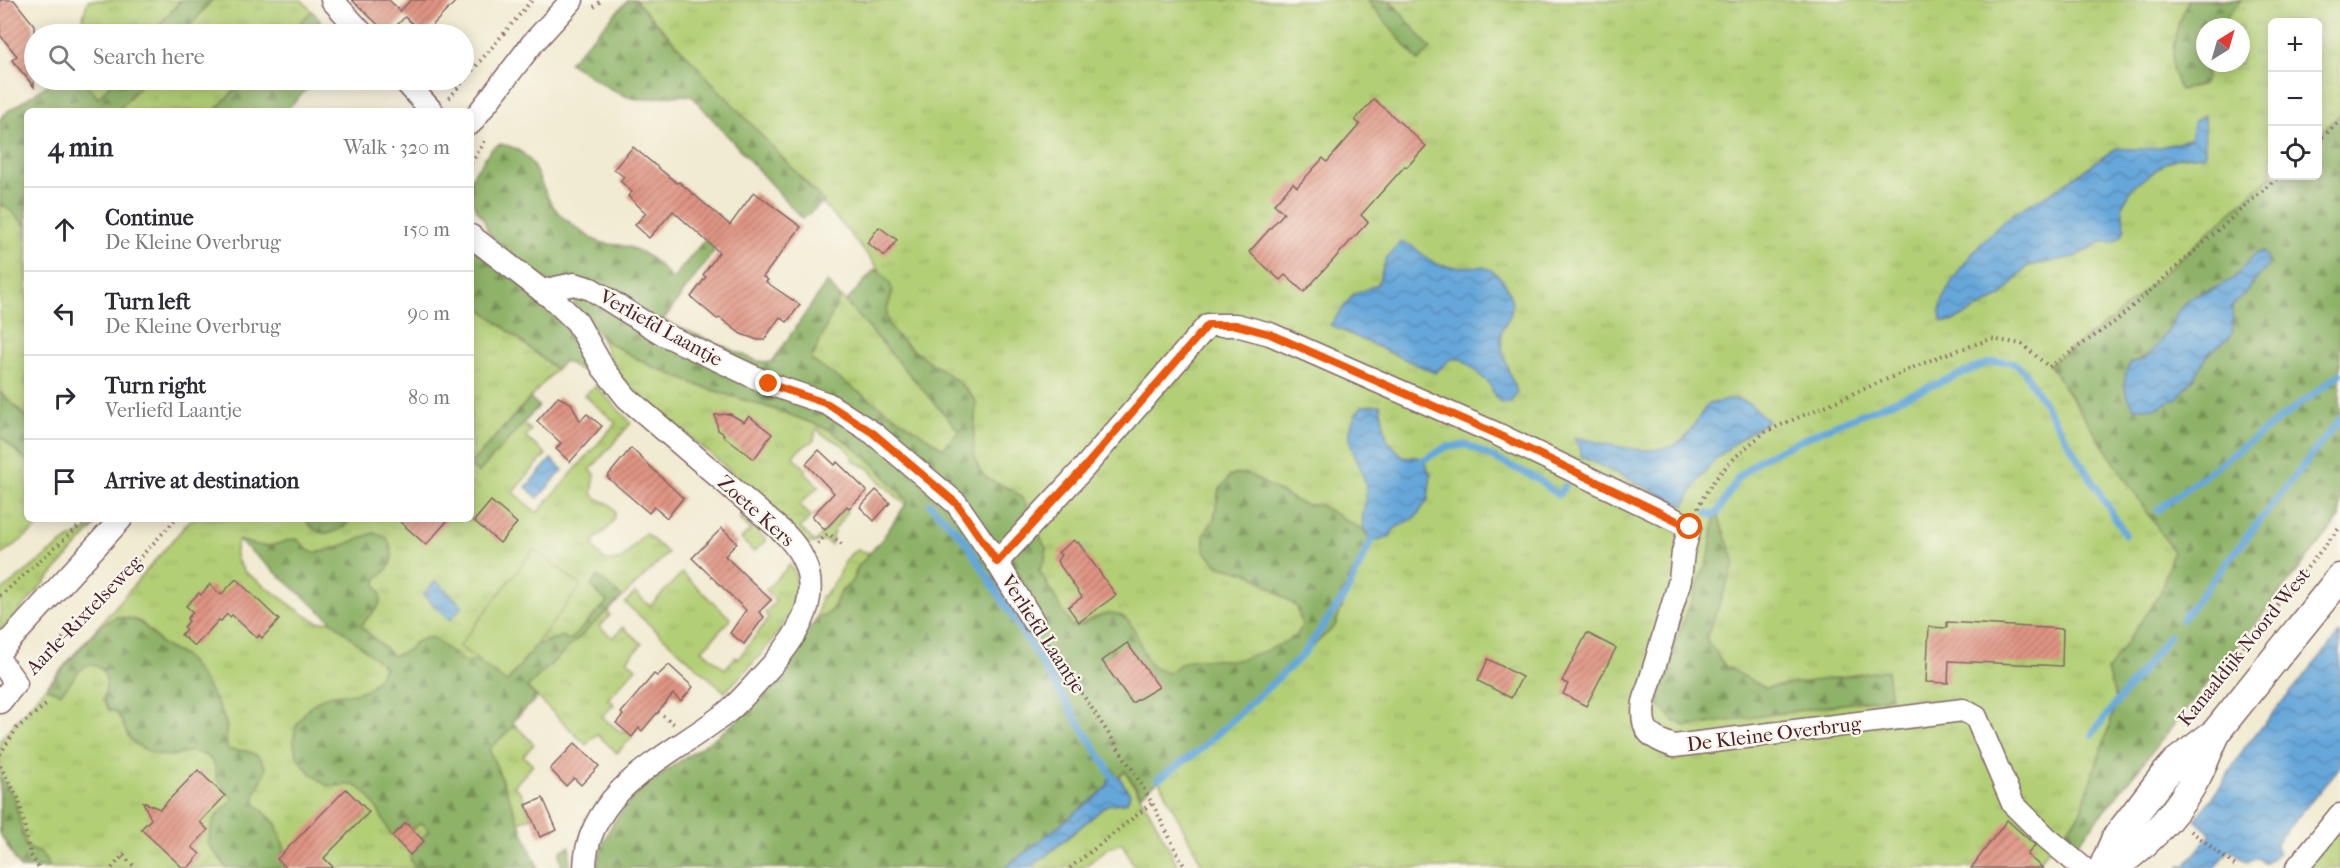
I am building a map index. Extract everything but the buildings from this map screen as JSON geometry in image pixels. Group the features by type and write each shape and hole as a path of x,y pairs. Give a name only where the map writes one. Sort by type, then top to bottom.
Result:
{"main road":[{"name":"Kanaaldijk Noord West","path":"2103,868 2116,838 2163,777 2175,763 2216,732 2340,578"},
{"name":"Kanaaldijk Noord West","path":"2113,868 2138,850 2171,815 2197,777 2216,732"}],"street":[{"path":"332,0 354,24"},
{"path":"474,119 532,44 573,0"},
{"path":"417,90 439,106"},
{"name":"Zoete Kers","path":"474,238 554,300 577,322 603,368 627,398 788,537 802,555 810,584 809,605 801,625 788,646 768,671 727,711 645,768 607,806 589,839 585,868"},
{"name":"Verliefd Laantje","path":"542,291 574,284 591,289 663,334 769,384 828,404 873,433 957,504 997,562 1033,621"},
{"path":"997,562 1083,469 1208,325 1236,325 1270,334 1497,434 1690,527"},
{"name":"Aarle-Rixtelseweg","path":"0,651 118,522"},
{"name":"De Kleine Overbrug","path":"1690,527 1683,552 1680,580 1644,702 1642,718 1646,729 1656,741 1674,746 1963,710 1976,717 2013,804 2047,838 2083,868"},
{"name":"Aarle-Rixtelseweg","path":"0,661 16,683 0,702"},
{"path":"2297,868 2340,815"}],"path":[{"path":"474,66 532,0"},
{"path":"439,106 453,90"},
{"path":"2322,137 2340,121"},
{"path":"474,158 478,150"},
{"path":"1690,527 1700,504 1723,472 1743,448 1767,431 1938,357 1991,339 2022,344 2049,367 2116,321 2275,180"},
{"path":"0,596 85,522"},
{"name":"Aarle-Rixtelseweg","path":"16,683 76,627 173,522"},
{"name":"Kanaaldijk Noord West","path":"2182,723 2340,527"},
{"name":"Verliefd Laantje","path":"1033,621 1132,769 1185,868"},
{"path":"0,754 17,728 48,703"},
{"path":"658,712 681,729"},
{"path":"0,766 19,799 30,854 39,868"},
{"path":"1070,868 1152,803"},
{"path":"2203,841 2238,868"},
{"path":"112,868 128,851"},
{"path":"123,856 136,868"}],"green space":[{"path":"88,0 181,0 161,24 81,24"},
{"path":"181,0 212,0 192,24 161,24"},
{"path":"212,0 302,0 312,11 299,24 192,24"},
{"path":"628,0 635,0 824,202 802,219 692,96 632,98 613,90 569,62"},
{"path":"635,0 2340,0 2340,122 2322,138 2322,18 2268,18 2268,180 2271,180 2186,564 2080,814 2062,835 2060,834 2034,868 1204,868 1154,772 943,449 811,360 840,297 847,302 875,269 880,270 846,229"},
{"path":"1367,0 1390,0 1431,49 1418,61"},
{"path":"2189,0 2241,0 2226,18 2196,18 2196,72 2206,72 2206,78 2204,84 2180,90 2172,63 2178,24"},
{"path":"312,11 323,24 299,24"},
{"path":"40,90 91,90 98,98 105,90 136,90 121,108 24,108 24,223 3,204 0,208 0,119"},
{"path":"91,90 105,90 98,98"},
{"path":"136,90 235,90 217,108 121,108"},
{"path":"235,90 306,90 288,108 217,108"},
{"path":"2340,114 2340,518 2077,845 2062,835 2080,814 2117,702 2107,671 2161,592 2173,551 2049,364 2114,318 2268,179 2322,180 2322,131","holes":["2263,251 2253,284 2232,307 2230,335 2206,358 2188,386 2131,363 2142,359 2157,346 2190,298 2233,279 2254,256"]},
{"path":"500,144 514,148 524,155 532,163 547,196 563,217 600,242 621,245 645,254 657,263 672,280 705,239 721,242 663,320 757,361 772,362 827,282 840,297 811,360 943,448 959,431 846,302 875,269 886,278 891,285 892,292 887,312 892,329 912,349 958,381 976,402 974,446 980,471 992,481 1015,492 1028,507 1046,549 1046,558 1039,570 1072,627 1107,613 1122,616 1130,623 1149,662 1157,669 1168,673 1177,666 1194,659 1235,660 1249,657 1297,635 1302,626 1297,607 1251,574 1220,566 1204,551 1204,534 1214,519 1219,490 1230,476 1237,474 1248,474 1298,502 1320,505 1363,530 1372,541 1348,580 1346,595 1335,626 1197,751 1141,795 1125,771 1119,777 1109,779 1107,787 1097,796 1005,868 597,868 605,840 617,817 653,780 720,734 753,706 782,670 817,618 825,616 833,609 838,596 854,579 857,568 883,538 908,501 869,459 830,430 783,412 700,386 647,364 602,339 566,293 522,264 488,232 484,220 474,205 474,174 491,149"},
{"path":"3,204 24,223 24,415 0,392 0,208"},
{"path":"474,245 557,313 577,345 584,366 579,370 565,361 556,369 474,303"},
{"path":"474,303 556,369 474,461"},
{"path":"602,339 647,364 700,386 783,412 830,430 869,459 908,501 906,505 878,480 869,468 855,462 849,451 841,444 821,434 819,429 816,430 814,440 796,452 793,457 806,469 804,472 819,486 799,505 811,516 800,528 815,542 844,509 847,510 835,529 831,545 825,541 806,544 726,467 623,379 610,360"},
{"path":"596,386 631,423 590,470 595,474 592,494 609,504 615,513 611,523 595,539 593,547 604,560 622,559 645,533 668,553 607,612 610,615 600,627 613,638 623,627 642,644 627,660 636,668 608,699 614,704 602,717 622,733 624,730 632,737 617,753 597,734 586,745 527,687 469,741 529,868 20,868 0,833 0,740 188,522 474,522 474,470 478,473 522,424 531,430 525,437 546,454 513,492 537,513 616,423 584,395","holes":["239,541 334,621 318,622 308,617 245,572 236,557","116,617 141,622 163,645 177,653 214,698 226,723 226,732"]},
{"path":"0,392 24,415 24,458 0,436"},
{"path":"530,398 539,406 478,473 474,470 474,461"},
{"path":"0,436 24,458 24,522 45,522 0,556"},
{"path":"1716,510 1735,563 1706,639 1725,666 1765,688 1887,670 1891,697 1687,727 1674,721 1659,705 1663,675 1709,556"},
{"path":"741,517 766,540 754,552 741,539 750,530 739,519"},
{"path":"308,522 348,522 340,529 328,533 322,533"},
{"path":"96,525 0,633 0,592 64,542"},
{"path":"374,533 387,538 392,560 383,574 377,578 380,604 361,626 393,656 407,651 414,643 425,638 433,638 464,662 479,661 507,682 536,645 563,636 569,641 607,602 591,586 598,576 622,597 527,687 537,698 512,722 515,725 489,749 538,868 450,868 437,864 416,868 411,862 410,855 424,841 422,838 429,831 421,822 413,830 406,823 392,836 364,791 354,786 326,784 303,765 295,750 294,735 297,726 311,706 320,699 366,689 385,667 238,540 264,546 297,539 308,550 321,552"},
{"path":"534,549 581,586 507,682 459,646"},
{"path":"858,550 870,553 857,569 851,583 841,591 833,609 825,616 817,618 821,597 832,586 848,558"},
{"path":"790,565 797,581 795,598 789,616 764,651 725,692 625,603 635,593 650,606 682,573 731,619 702,650 725,669 735,657 738,659 769,618 765,613 776,601 766,590"},
{"path":"116,617 138,622 165,646 186,658 202,678 223,715 226,724 227,749 250,752 262,761 266,768 255,794 255,803 276,824 285,850 278,859 287,868 227,868 208,844 213,821 232,798 216,778 215,766 209,758 199,753 158,755 131,740 116,712 109,710 103,700 106,676 101,669 93,665 84,667 60,693 46,688 101,625"},
{"path":"515,725 534,744 523,756 533,765 514,786 521,793 531,817 519,822 489,749"},
{"path":"1125,771 1154,819 1179,868 1135,868 1122,843 1108,848 1083,868 1031,868 1111,802 1123,804 1130,794 1119,777"},
{"path":"0,777 14,797 26,847 41,853 51,868 20,868 0,833"},
{"path":"2340,827 2340,868 2307,868"},
{"path":"570,846 569,868 563,868 561,852"}],"water":[{"path":"2204,115 2205,155 2181,157 2167,162 2133,187 2122,206 2125,229 2122,236 2114,242 2101,242 2075,257 2028,266 2002,296 1952,322 1942,322 1941,310 1944,297 1952,281 1987,237 2008,218 2057,189 2117,148 2155,148 2191,138 2193,122"},
{"path":"1401,242 1412,246 1434,263 1451,267 1486,268 1502,280 1509,293 1512,307 1501,334 1504,356 1517,392 1511,403 1502,404 1494,395 1490,384 1462,359 1451,359 1435,373 1330,325 1353,295 1378,284 1386,259"},
{"path":"2263,251 2267,257 2268,266 2232,307 2233,330 2230,337 2208,354 2194,379 2177,398 2157,408 2134,408 2124,384 2127,369 2131,363 2142,360 2151,353 2169,330 2178,311 2193,295 2211,290 2233,279 2254,255"},
{"path":"1735,399 1750,404 1768,421 1719,456 1700,479 1685,506 1582,457 1575,437 1632,449 1661,449 1674,445 1684,438 1708,404"},
{"path":"1380,405 1387,440 1404,458 1423,459 1431,475 1428,499 1417,516 1394,529 1390,537 1372,541 1362,521 1366,489 1363,474 1351,445 1350,431 1362,406"},
{"path":"551,459 563,470 538,498 526,487"},
{"path":"436,581 463,606 450,620 423,595"},
{"path":"2340,633 2340,767 2275,844 2279,853 2264,864 2259,858 2247,862 2230,849 2215,868 2179,868 2182,865 2184,867 2211,834 2195,820 2222,784 2245,747"},
{"path":"1119,777 1130,794 1127,802 1107,805 1031,868 1005,868 1097,796 1107,787 1109,779"}],"waterway":[{"path":"1708,513 1713,516 1718,512 1738,478 1760,459 1825,429 1988,363 2003,361 2011,362 2024,371 2125,534"},
{"path":"2158,510 2340,374"},
{"path":"2182,619 2340,419"},
{"path":"1416,464 1446,447 1467,445 1538,479 1558,495 1565,486"},
{"path":"930,504 964,539 1118,785"},
{"path":"1158,779 1199,751 1302,656 1346,594 1374,535"},
{"path":"2092,734 2169,636"}],"route":[{"path":"769,384 828,404 873,433 957,504 997,562 1083,469 1208,325 1236,325 1270,334 1497,434 1690,527"}]}
